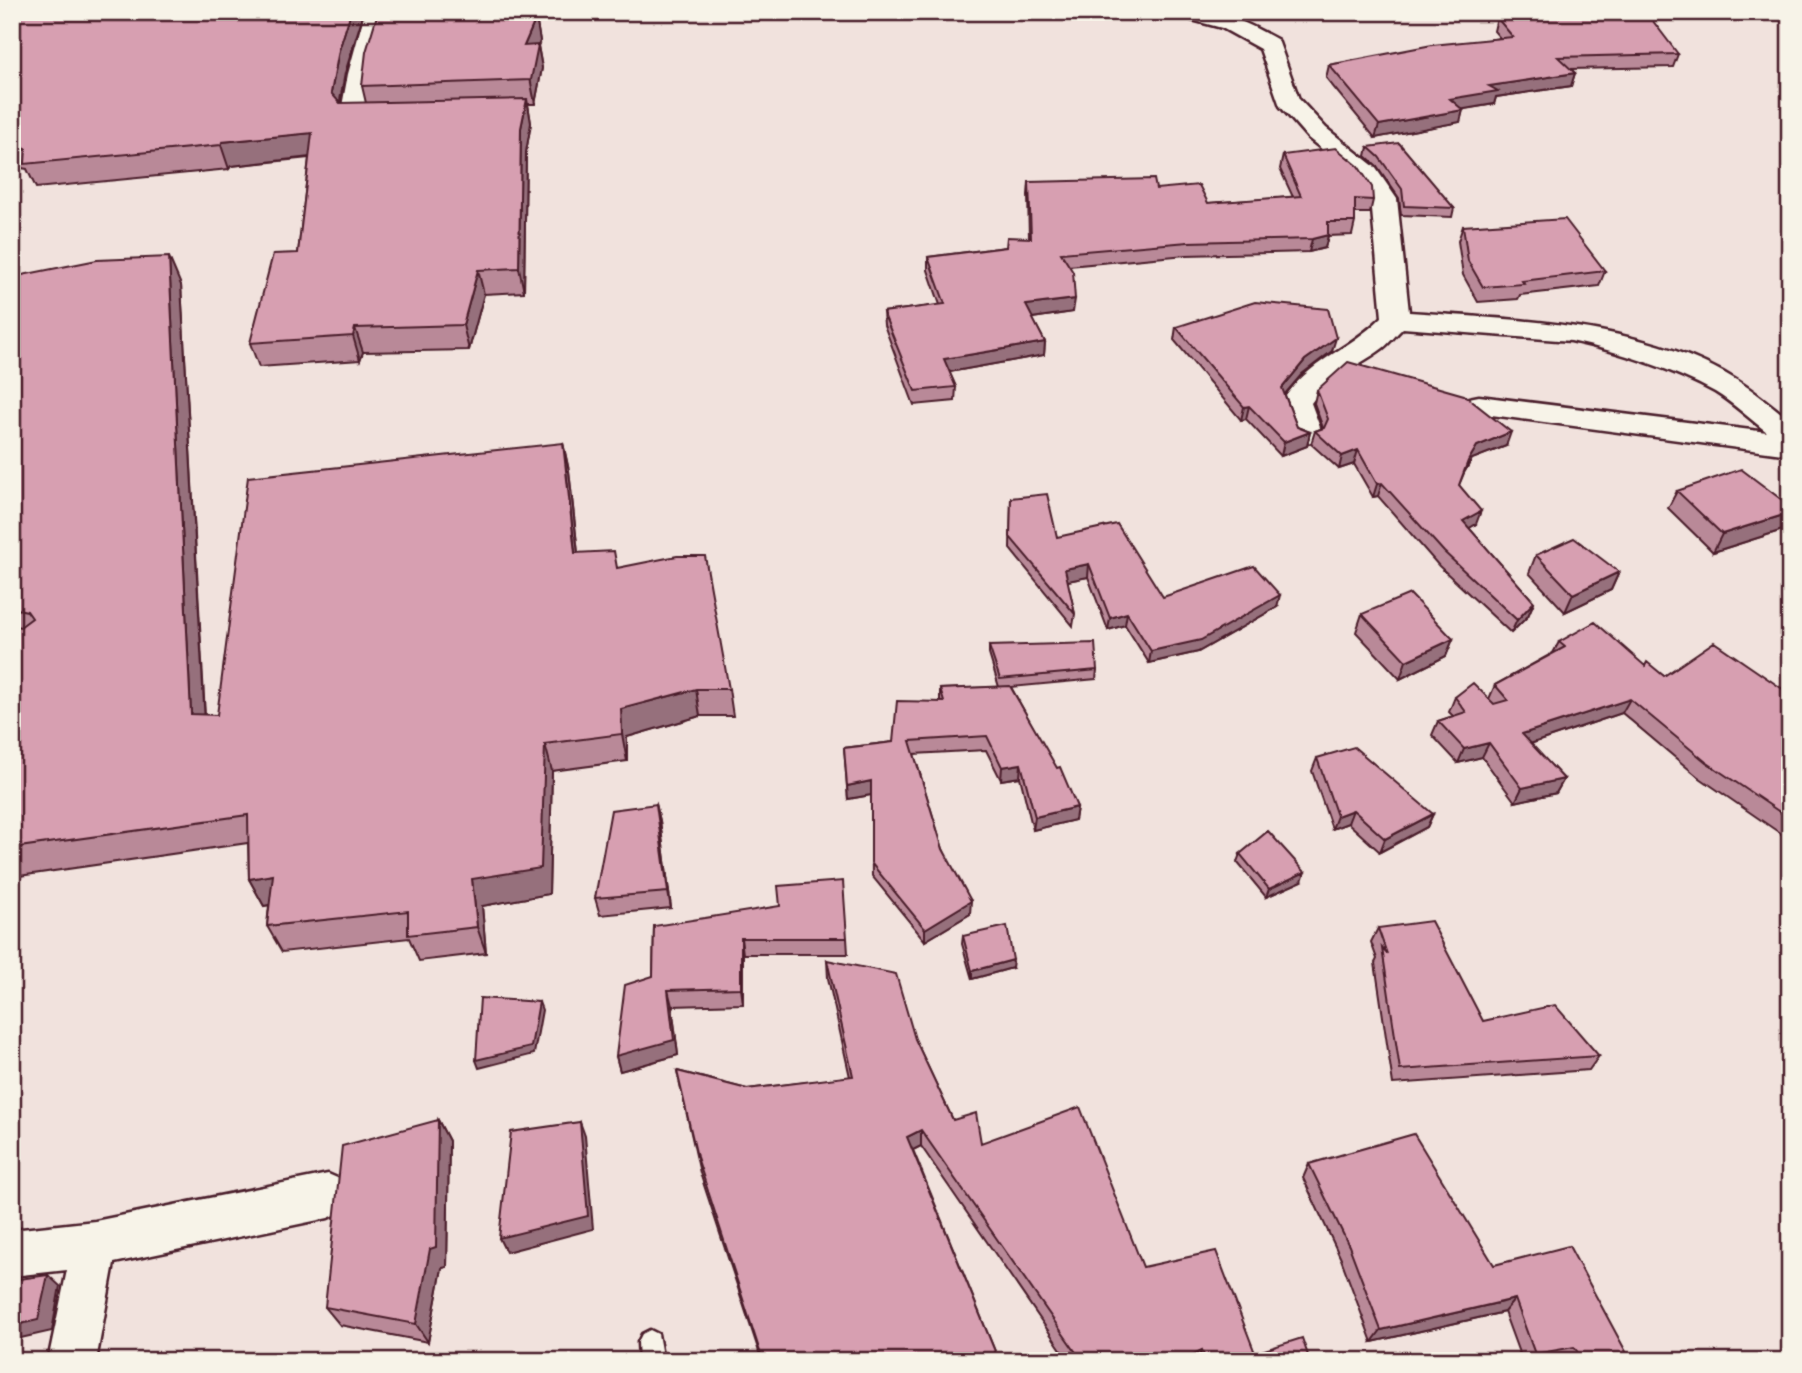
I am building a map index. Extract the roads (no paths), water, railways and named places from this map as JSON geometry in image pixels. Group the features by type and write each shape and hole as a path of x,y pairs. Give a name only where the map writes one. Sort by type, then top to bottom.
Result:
{"street":[{"path":"376,12 352,117 363,120 403,118"},
{"path":"1188,12 1230,23 1270,45 1288,101 1317,133 1366,172 1384,199 1396,319"},
{"path":"1307,433 1296,402 1312,381 1344,358 1373,342 1396,319 1571,333 1600,339 1676,363 1727,387 1790,435"},
{"path":"1479,405 1790,445"},
{"path":"12,1253 95,1244 328,1196"},
{"path":"72,1361 95,1244"}]}
